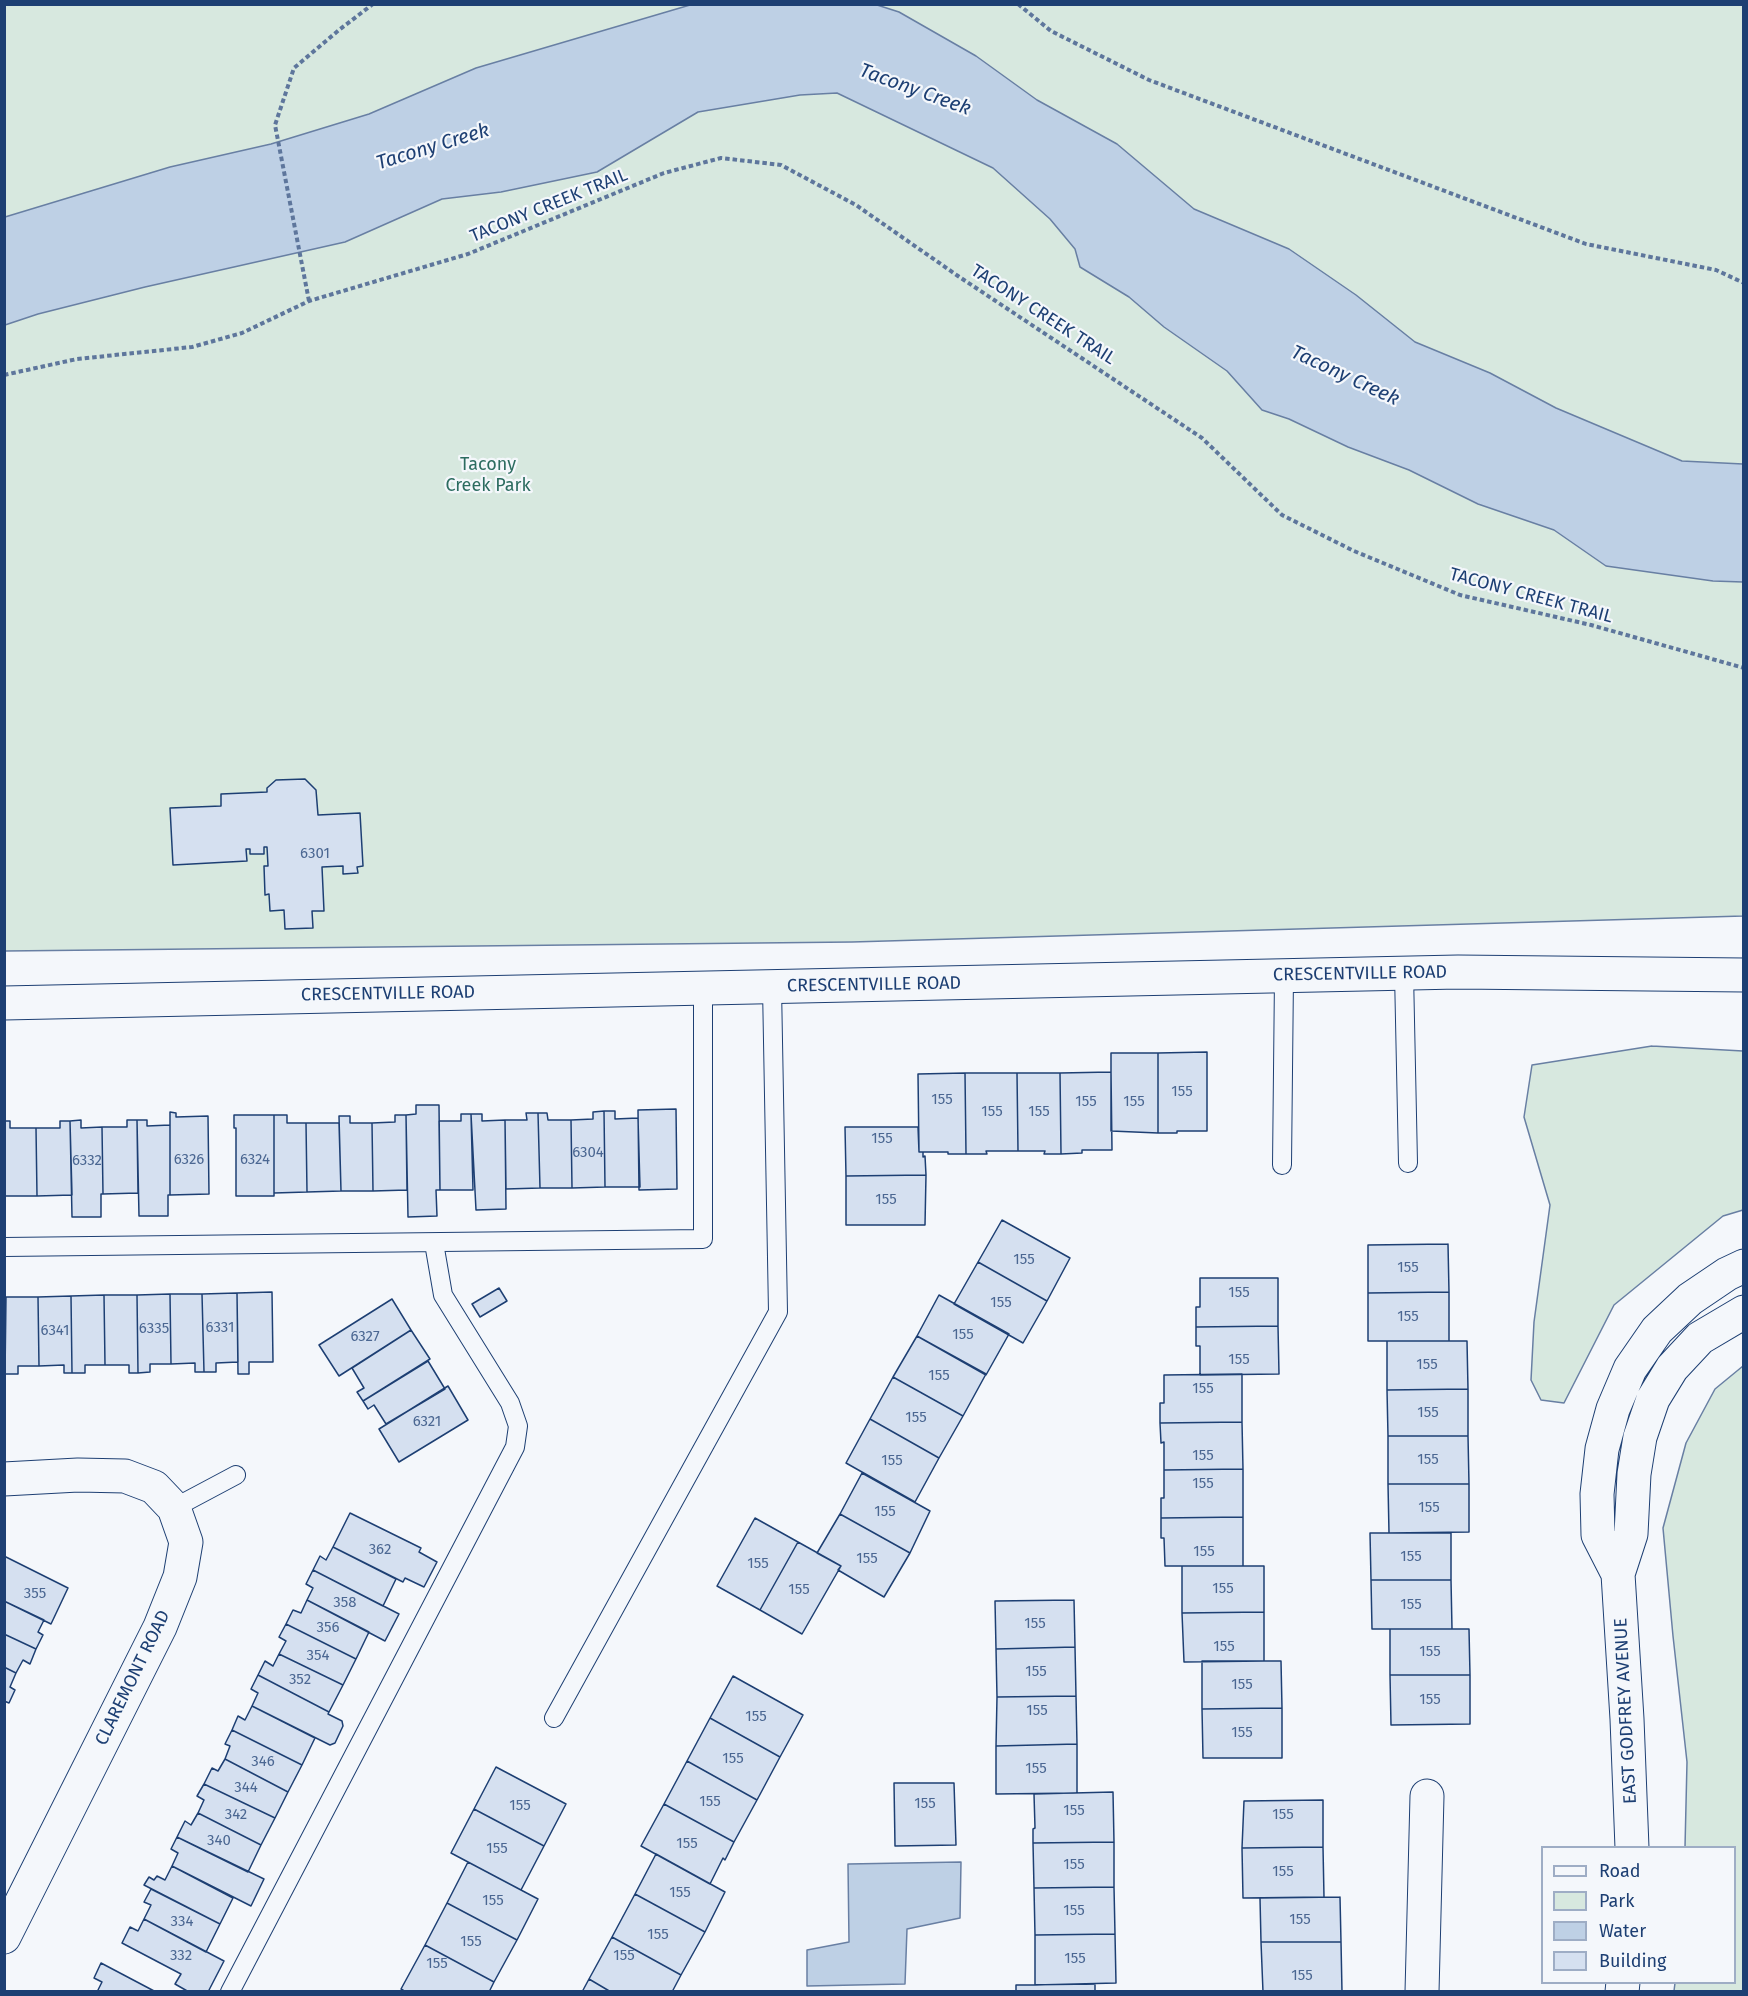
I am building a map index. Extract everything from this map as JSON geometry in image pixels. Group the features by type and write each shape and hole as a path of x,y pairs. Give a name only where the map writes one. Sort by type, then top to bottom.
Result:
{"main road":[{"path":"1467,972 1743,953"},
{"name":"CRESCENTVILLE ROAD","path":"4,1003 1467,972 1743,975"},
{"name":"EAST GODFREY AVENUE","path":"1618,1574 1598,1535 1597,1494 1602,1449 1613,1409 1630,1369 1657,1330 1690,1299 1743,1266"},
{"name":"EAST GODFREY AVENUE","path":"1632,1846 1628,1731 1618,1574 1631,1534 1634,1474 1640,1437 1653,1400 1672,1368 1700,1338 1743,1312"},
{"name":"CLAREMONT ROAD","path":"4,1479 78,1475 124,1476 154,1487 174,1508 186,1542 180,1577 160,1627 4,1937"},
{"path":"1422,1992 1427,1796"}],"lane":[{"path":"1404,974 1408,1164"},
{"path":"1282,1165 1284,976"},
{"path":"554,1718 778,1312 772,987"},
{"path":"4,1247 703,1239 703,988"},
{"path":"230,1992 515,1447 518,1426 510,1403 443,1294 434,1243"},
{"path":"174,1508 236,1475"}],"path":[{"path":"309,301 275,125 294,68 373,4"},
{"path":"1018,4 1051,31 1149,80 1586,244 1716,270 1743,283"},
{"name":"TACONY CREEK TRAIL","path":"4,375 77,359 192,347 242,333 309,301 468,254 664,173 721,158 781,165 856,205 958,276 1202,438 1282,514 1354,551 1460,595 1591,625 1743,668"}],"green space":[{"name":"Tacony Creek Park","path":"4,5 1743,5 1743,916 852,942 5,951"},
{"path":"1652,1046 1743,1051 1743,1210 1723,1216 1614,1305 1564,1403 1541,1400 1531,1380 1534,1322 1550,1205 1524,1117 1532,1065"},
{"path":"1743,1366 1743,1991 1674,1991 1675,1984 1736,1984 1736,1846 1685,1846 1687,1762 1663,1528 1686,1443 1715,1389"}],"water":[{"name":"Tacony Creek","path":"874,4 899,12 976,56 1037,100 1117,144 1194,209 1289,249 1356,295 1415,342 1490,373 1556,408 1682,461 1743,464 1743,582 1713,581 1606,566 1554,530 1478,504 1409,470 1348,447 1289,419 1262,410 1227,371 1164,327 1129,297 1080,267 1075,249 1050,219 993,168 837,93 800,95 698,112 597,172 501,192 442,199 345,242 145,287 38,314 5,325 5,217 170,167 271,144 369,114 476,68 690,5"},
{"path":"961,1862 960,1918 907,1929 905,1984 807,1986 807,1950 849,1942 848,1864"}],"building":[{"path":"305,779 316,790 318,815 360,813 363,866 357,867 358,873 343,874 343,866 322,867 324,911 312,911 313,928 285,929 284,910 270,911 269,894 265,895 264,866 268,866 267,847 264,847 264,854 250,854 250,849 246,849 247,861 173,865 170,808 221,806 221,794 267,792 267,788 276,780"},
{"path":"1207,1052 1207,1131 1158,1133 1158,1053"},
{"path":"1111,1053 1158,1053 1158,1133 1111,1131"},
{"path":"1111,1072 1112,1150 1082,1150 1082,1153 1061,1154 1060,1073"},
{"path":"965,1073 966,1154 919,1152 918,1074"},
{"path":"965,1073 1017,1073 1018,1151 986,1151 987,1154 966,1154"},
{"path":"1017,1073 1060,1073 1061,1154 1044,1154 1045,1151 1018,1151"},
{"path":"416,1105 439,1105 440,1190 436,1190 437,1216 408,1217 406,1115 416,1114"},
{"path":"676,1109 677,1189 639,1190 638,1110"},
{"path":"604,1111 605,1187 572,1188 571,1120 593,1119 593,1112"},
{"path":"604,1111 615,1111 615,1119 638,1118 640,1187 605,1187"},
{"path":"170,1112 176,1113 176,1117 208,1116 209,1194 170,1195"},
{"path":"526,1113 538,1113 540,1188 506,1189 505,1120 527,1120"},
{"path":"538,1113 547,1113 548,1120 571,1120 572,1188 540,1188"},
{"path":"461,1114 471,1114 473,1190 440,1190 439,1121 461,1121"},
{"path":"471,1114 482,1114 482,1121 505,1120 506,1209 476,1210"},
{"path":"234,1115 274,1115 274,1196 236,1196"},
{"path":"274,1115 287,1115 287,1123 306,1123 307,1192 274,1193"},
{"path":"395,1115 406,1115 407,1190 373,1191 372,1123 395,1122"},
{"path":"339,1116 350,1116 350,1123 372,1123 373,1191 341,1191"},
{"path":"81,1120 81,1128 102,1127 101,1217 72,1217 70,1121"},
{"path":"127,1120 137,1120 138,1193 103,1194 102,1127 127,1127"},
{"path":"137,1120 147,1120 147,1126 170,1125 168,1216 139,1216"},
{"path":"4,1121 10,1121 10,1128 36,1128 37,1196 4,1196"},
{"path":"60,1121 70,1121 72,1195 37,1196 36,1128 60,1128"},
{"path":"306,1123 339,1123 341,1191 307,1192"},
{"path":"845,1127 918,1127 919,1152 923,1152 923,1157 925,1156 926,1175 846,1176"},
{"path":"926,1175 925,1225 846,1225 846,1176"},
{"path":"1002,1220 1070,1258 1047,1301 978,1262"},
{"path":"1448,1244 1449,1292 1368,1293 1368,1245"},
{"path":"978,1262 1047,1301 1023,1343 954,1304"},
{"path":"1200,1278 1278,1278 1278,1326 1196,1327 1196,1307 1200,1307"},
{"path":"499,1288 507,1301 480,1317 472,1304"},
{"path":"272,1292 273,1362 249,1362 249,1374 238,1374 237,1293"},
{"path":"1449,1292 1449,1341 1368,1341 1368,1293"},
{"path":"237,1293 238,1362 216,1363 216,1372 204,1372 202,1294"},
{"path":"170,1294 171,1364 150,1364 150,1372 138,1373 137,1295"},
{"path":"170,1294 202,1294 204,1372 195,1372 195,1363 171,1364"},
{"path":"104,1295 137,1295 138,1373 129,1373 129,1365 105,1365"},
{"path":"104,1295 105,1365 85,1365 85,1373 72,1373 71,1296"},
{"path":"939,1295 1009,1334 986,1375 917,1336"},
{"path":"71,1296 72,1373 64,1373 64,1365 39,1366 38,1297"},
{"path":"4,1297 6,1297 4,1374"},
{"path":"6,1297 38,1297 39,1366 18,1366 18,1374 5,1374"},
{"path":"392,1299 411,1330 339,1376 319,1345"},
{"path":"1278,1326 1279,1374 1200,1375 1200,1346 1196,1346 1196,1327"},
{"path":"411,1330 430,1359 363,1401 357,1392 364,1388 352,1368"},
{"path":"917,1336 986,1374 963,1416 893,1377"},
{"path":"1387,1341 1467,1341 1468,1389 1387,1390"},
{"path":"428,1361 445,1389 386,1424 374,1405 368,1409 363,1401"},
{"path":"1242,1374 1242,1422 1160,1423 1160,1403 1164,1403 1164,1375"},
{"path":"893,1377 963,1416 939,1458 870,1419"},
{"path":"448,1386 468,1420 399,1462 379,1429"},
{"path":"1468,1389 1468,1436 1388,1436 1387,1390"},
{"path":"870,1419 939,1458 915,1502 846,1463"},
{"path":"1242,1422 1243,1469 1164,1470 1164,1442 1161,1443 1160,1423"},
{"path":"1388,1436 1468,1436 1469,1484 1388,1484"},
{"path":"1243,1469 1243,1517 1161,1518 1164,1470"},
{"path":"862,1473 930,1511 910,1553 840,1514"},
{"path":"1388,1484 1469,1484 1469,1532 1389,1533"},
{"path":"350,1513 421,1548 419,1552 437,1562 424,1587 405,1578 403,1582 333,1547"},
{"path":"840,1514 910,1553 884,1597 838,1570 841,1566 817,1553"},
{"path":"1243,1517 1243,1566 1165,1566 1161,1518"},
{"path":"755,1518 798,1542 760,1610 717,1586"},
{"path":"1370,1533 1451,1533 1451,1580 1371,1580"},
{"path":"798,1542 841,1566 802,1634 760,1610"},
{"path":"333,1547 396,1579 383,1606 313,1570 320,1556 326,1560"},
{"path":"4,1556 68,1588 51,1624 4,1601"},
{"path":"1182,1566 1264,1566 1264,1612 1182,1613"},
{"path":"313,1570 399,1614 385,1641 307,1600 313,1588 306,1584"},
{"path":"1371,1580 1451,1580 1452,1629 1372,1629"},
{"path":"307,1600 369,1632 356,1659 286,1624 293,1610 301,1613"},
{"path":"1074,1600 1075,1647 996,1649 995,1601"},
{"path":"4,1601 44,1620 38,1632 43,1635 36,1649 4,1634"},
{"path":"1264,1612 1264,1661 1184,1662 1182,1613"},
{"path":"286,1624 356,1659 343,1685 279,1654 286,1641 279,1637"},
{"path":"1390,1629 1469,1629 1470,1675 1390,1675"},
{"path":"4,1634 36,1649 30,1664 23,1660 16,1673 4,1667"},
{"path":"1075,1647 1076,1696 997,1697 996,1649"},
{"path":"279,1654 343,1685 329,1712 258,1675 265,1661 273,1666"},
{"path":"1202,1661 1281,1661 1282,1708 1202,1709"},
{"path":"4,1667 16,1673 10,1687 15,1690 9,1703 4,1701"},
{"path":"258,1675 342,1721 343,1726 335,1743 330,1745 252,1706 258,1693 251,1689"},
{"path":"1390,1675 1470,1675 1470,1724 1391,1725"},
{"path":"733,1676 803,1715 780,1757 710,1718"},
{"path":"1076,1696 1077,1744 996,1746 997,1697"},
{"path":"252,1706 315,1738 302,1765 232,1730 238,1716 245,1720"},
{"path":"1282,1708 1282,1758 1203,1758 1202,1709"},
{"path":"710,1718 780,1757 757,1800 687,1761"},
{"path":"232,1730 302,1765 288,1792 225,1759 230,1746 225,1744"},
{"path":"1077,1744 1077,1793 996,1794 996,1746"},
{"path":"225,1759 288,1792 275,1818 204,1784 212,1768 218,1771"},
{"path":"687,1761 757,1800 734,1842 664,1804"},
{"path":"496,1767 566,1804 544,1846 474,1809"},
{"path":"894,1783 954,1783 956,1845 895,1846"},
{"path":"204,1784 275,1818 261,1845 198,1813 204,1800 197,1796"},
{"path":"1113,1792 1114,1842 1033,1843 1034,1794"},
{"path":"1323,1800 1323,1847 1242,1848 1244,1801"},
{"path":"664,1804 734,1842 710,1884 641,1846"},
{"path":"474,1809 544,1846 521,1890 451,1853"},
{"path":"198,1813 261,1845 248,1872 177,1837 185,1821 191,1825"},
{"path":"177,1837 264,1879 251,1906 172,1866 178,1853 171,1849"},
{"path":"1114,1842 1114,1887 1034,1888 1033,1843"},
{"path":"1323,1847 1324,1897 1243,1898 1242,1848"},
{"path":"656,1854 725,1892 705,1932 635,1894"},
{"path":"468,1862 538,1899 517,1940 447,1903"},
{"path":"172,1866 233,1898 220,1924 144,1885 149,1877 154,1880 157,1876 165,1880"},
{"path":"1114,1887 1115,1934 1035,1935 1034,1888"},
{"path":"151,1889 220,1924 206,1952 144,1919 151,1905 144,1902"},
{"path":"635,1894 705,1932 681,1975 612,1937"},
{"path":"1340,1897 1341,1942 1261,1942 1260,1898"},
{"path":"447,1903 517,1940 494,1982 425,1945"},
{"path":"144,1919 224,1961 208,1992 189,1992 175,1984 181,1974 122,1943 130,1927 138,1931"},
{"path":"1115,1934 1116,1983 1035,1985 1035,1935"},
{"path":"612,1937 681,1975 672,1992 611,1992 589,1979"},
{"path":"1261,1942 1341,1942 1342,1992 1263,1992"},
{"path":"425,1945 494,1982 489,1992 406,1992 401,1989"},
{"path":"101,1963 156,1992 97,1992 102,1982 94,1978"},
{"path":"589,1979 611,1992 582,1992"},
{"path":"1095,1984 1095,1992 1016,1992 1016,1985"}]}
